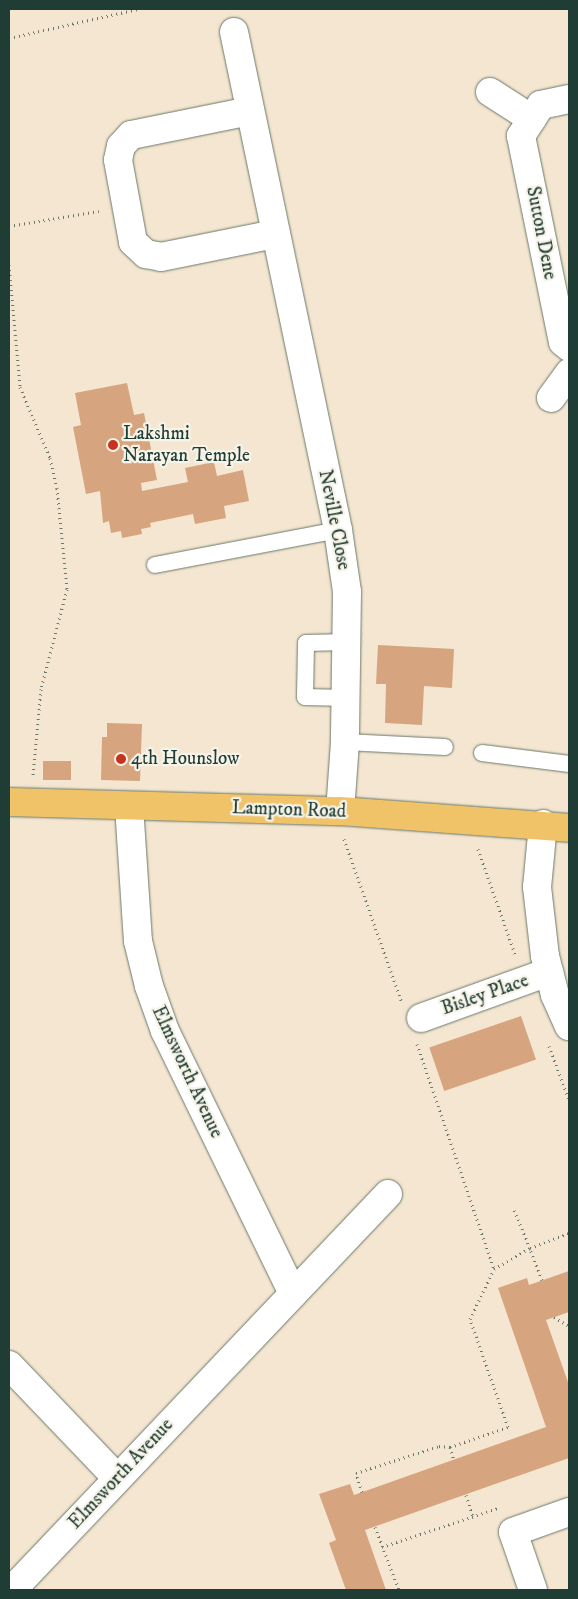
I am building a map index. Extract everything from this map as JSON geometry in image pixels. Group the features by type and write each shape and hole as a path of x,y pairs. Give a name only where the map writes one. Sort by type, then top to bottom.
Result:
{"main road":[{"name":"Lampton Road","path":"20,802 340,811 556,826"}],"street":[{"name":"Neville Close","path":"234,32 338,530 347,592 345,742 340,811"},
{"path":"490,92 532,119"},
{"name":"Sutton Dene","path":"569,99 541,105 521,136 563,342 569,346"},
{"path":"250,111 132,135 121,146 118,160 133,242 146,254 161,257 275,234"},
{"path":"551,398 569,372"},
{"name":"Elmsworth Avenue","path":"128,806 138,941 149,986 165,1031 293,1294"},
{"path":"556,826 537,887 549,972 569,1026"},
{"name":"Bisley Place","path":"420,1018 549,972"},
{"name":"Elmsworth Avenue","path":"20,1587 118,1478 388,1194"},
{"path":"9,1365 118,1478"},
{"path":"533,1590 513,1532 569,1512"}],"lane":[{"path":"155,565 338,530"},
{"path":"346,698 305,697 306,643 347,642"},
{"path":"345,742 445,747"},
{"path":"482,753 569,764"}],"path":[{"path":"9,38 138,9"},
{"path":"9,226 126,206"},
{"path":"9,265 20,387 50,458 57,488 67,589 41,689 20,802"},
{"path":"566,1090 569,1086"},
{"path":"514,1210 542,1280"},
{"path":"362,1492 356,1473 439,1446 450,1447 508,1427 470,1319 494,1269 530,1248 569,1233"},
{"path":"554,1317 569,1326"},
{"path":"450,1447 454,1460"},
{"path":"466,1495 473,1516"},
{"path":"382,1547 501,1506"},
{"path":"375,1527 399,1590"}],"building":[{"name":"Lakshmi Narayan Temple","path":"127,383 134,415 144,413 157,480 141,483 142,491 188,482 185,468 214,462 217,476 243,470 249,501 224,506 226,518 195,524 193,514 150,523 151,527 141,529 142,534 122,538 121,531 111,533 109,521 103,523 100,491 86,494 73,427 81,425 75,393"},
{"path":"378,645 454,649 452,688 424,686 422,725 385,723 386,684 376,684"},
{"name":"4th Hounslow","path":"107,723 142,724 140,781 101,780 102,737 107,737"},
{"path":"43,761 71,761 71,780 43,780"},
{"path":"521,1016 536,1059 444,1091 429,1048"},
{"path":"569,1271 569,1312 546,1320 569,1385 569,1458 365,1530 386,1590 346,1590 329,1543 336,1540 319,1494 350,1484 354,1495 546,1427 498,1288 527,1278 529,1285"}],"place":[{"name":"Lakshmi Narayan Temple","path":"113,445"},
{"name":"4th Hounslow","path":"121,759"}]}
